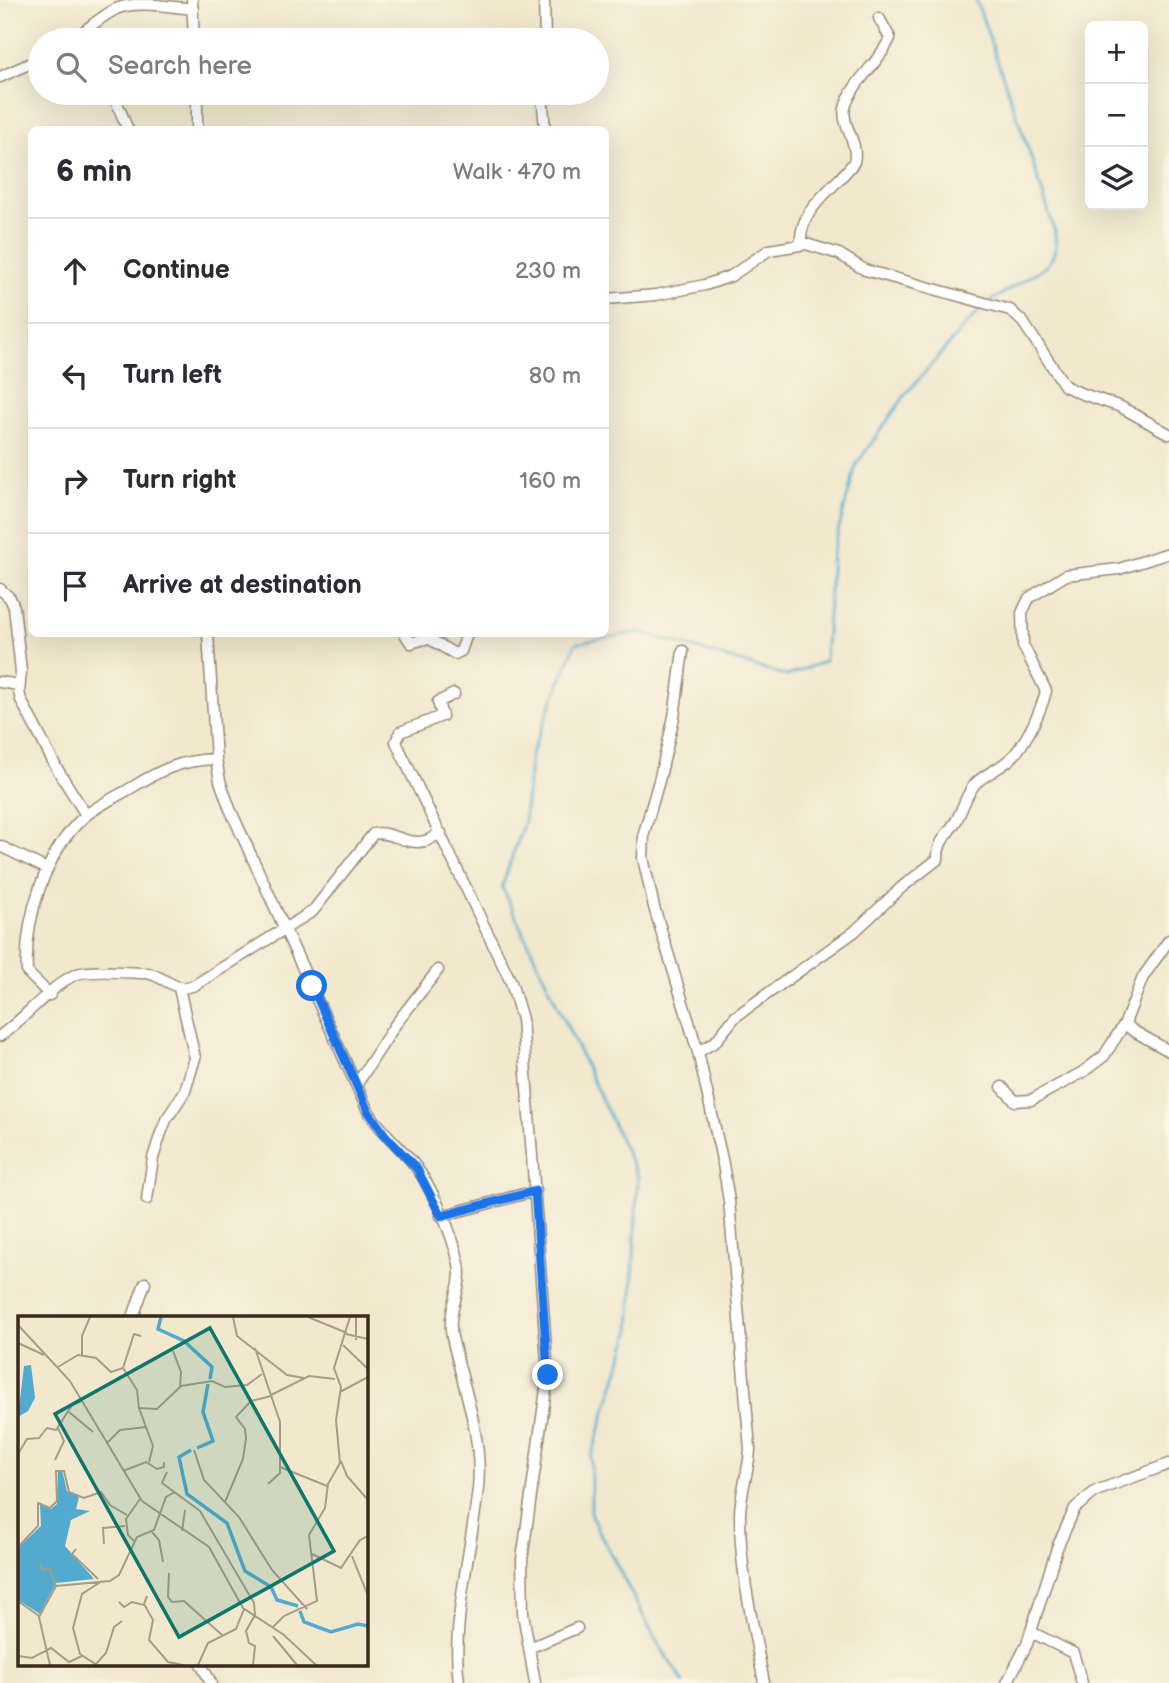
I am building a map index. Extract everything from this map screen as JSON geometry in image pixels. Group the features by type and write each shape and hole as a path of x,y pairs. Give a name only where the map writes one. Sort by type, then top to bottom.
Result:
{"street":[{"path":"544,0 545,28"},
{"path":"95,28 114,10 128,4 192,4 193,28"},
{"path":"801,244 800,232 805,218 854,162 856,152 845,120 845,107 889,43 889,33 879,18"},
{"path":"0,77 28,64"},
{"path":"118,105 126,126"},
{"path":"197,105 197,126"},
{"path":"543,105 545,126"},
{"path":"609,299 656,295 705,285 731,276 769,250 801,244 828,249 865,270 1017,314 1065,386 1121,407 1169,434"},
{"path":"698,1052 715,1042 735,1017 844,941 902,887 938,859 939,847 947,830 955,821 971,789 1018,750 1046,691 1023,645 1023,613 1029,598 1066,575 1119,569 1169,553"},
{"path":"0,589 10,598 14,607 21,671 20,695 24,706 56,767 86,815"},
{"path":"208,637 216,759 230,809 370,1115 417,1169 441,1216 459,1262 459,1279 450,1323 474,1424 478,1478 459,1625 459,1683"},
{"path":"407,637 411,643 428,638 455,654 461,651 466,637"},
{"path":"683,651 674,717 644,833 643,858 654,907 698,1052 729,1201 750,1449 742,1493 740,1529 747,1595 764,1683"},
{"path":"0,682 19,685"},
{"path":"454,694 438,702 442,716 400,732 396,742 511,982 518,1003 524,1042 548,1375 522,1560 523,1613 535,1683"},
{"path":"50,995 31,978 26,964 34,906 47,869 70,832 86,815 163,769 216,759"},
{"path":"0,1036 78,974 148,973 179,988 195,985 313,911 373,834 388,833 425,842 441,833"},
{"path":"0,846 47,869"},
{"path":"1002,1087 1015,1101 1031,1100 1096,1063 1113,1045 1143,977 1169,940"},
{"path":"357,1084 395,1025 438,970"},
{"path":"147,1199 153,1158 161,1133 166,1120 185,1091 195,1058 179,988"},
{"path":"1125,1023 1132,1030 1169,1051"},
{"path":"441,1216 535,1191"},
{"path":"133,1316 145,1283"},
{"path":"1007,1683 1027,1644 1057,1548 1069,1518 1079,1503 1096,1492 1169,1464"},
{"path":"529,1648 577,1628"},
{"path":"1031,1632 1073,1653 1082,1683"},
{"path":"202,1666 211,1683"}],"waterway":[{"path":"976,0 1029,151 1055,232 1056,247 1045,267 991,301"},
{"path":"684,1683 657,1642 591,1516 591,1458 630,1333 638,1177 502,887 524,821 531,754 576,643 640,632 787,676 825,661 832,554 856,465 906,394 983,307"}],"route":[{"path":"312,986 368,1111 385,1135 417,1169 441,1216 535,1191 548,1375"}]}
